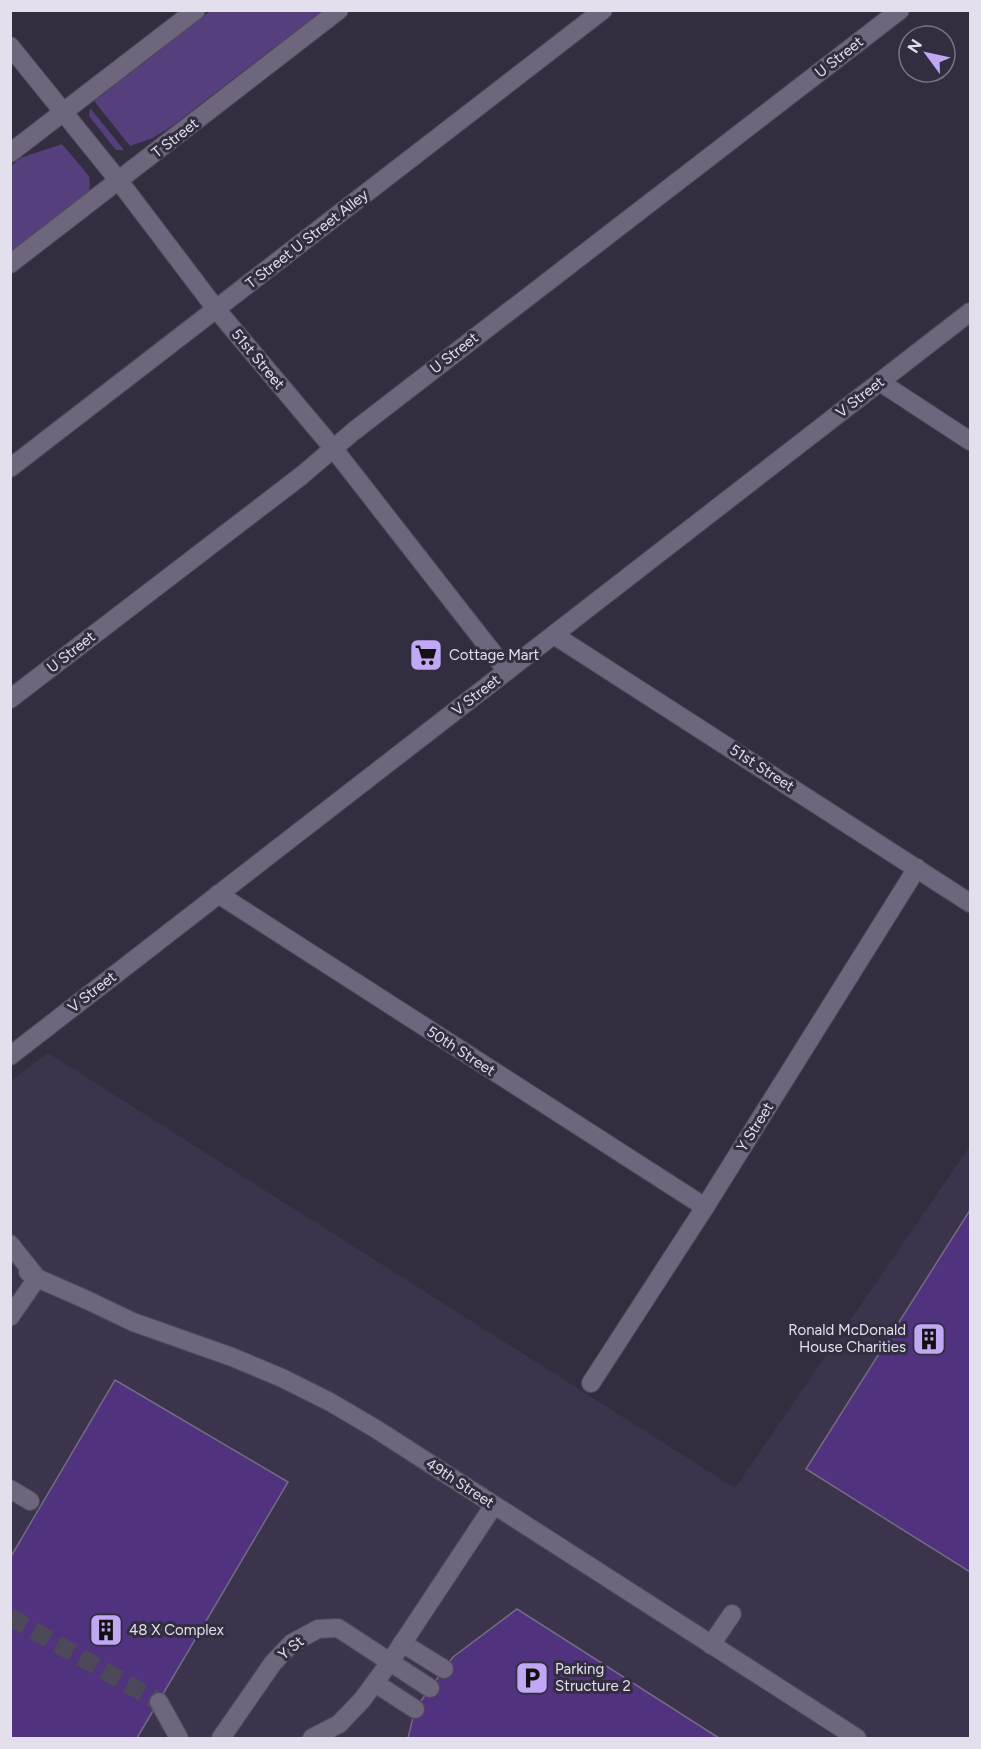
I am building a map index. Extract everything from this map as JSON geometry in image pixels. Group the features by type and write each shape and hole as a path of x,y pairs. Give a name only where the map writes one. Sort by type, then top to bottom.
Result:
{"street":[{"path":"10,153 196,10"},
{"name":"T Street","path":"10,264 339,10"},
{"name":"T Street U Street Alley","path":"10,468 603,10"},
{"name":"U Street","path":"10,699 301,476 333,448 900,10"},
{"name":"51st Street","path":"10,46 119,181 216,309 333,448 507,671"},
{"name":"V Street","path":"10,1056 970,312"},
{"path":"880,382 970,441"},
{"name":"51st Street","path":"554,635 970,903"},
{"name":"Y Street","path":"591,1383 705,1207 917,868"},
{"name":"50th Street","path":"218,894 705,1207"},
{"name":"49th Street","path":"10,1244 37,1278"},
{"name":"49th Street","path":"10,1262 37,1278 133,1322 282,1377 330,1402 857,1738"},
{"path":"10,1317 37,1278"},
{"path":"10,1489 30,1501"},
{"path":"312,1738 339,1724 362,1700 390,1662 494,1505"},
{"path":"711,1645 732,1614"},
{"name":"Y St","path":"221,1738 273,1663 292,1642 318,1629 338,1628 430,1688"},
{"path":"402,1643 444,1670"},
{"path":"375,1683 415,1709"},
{"path":"159,1702 179,1738"}],"shaded area":[{"path":"210,11 322,11 172,126 153,138 130,146 94,101"},
{"path":"90,108 124,150 116,150 89,116"},
{"path":"62,144 89,176 89,191 11,252 11,166 20,158"},
{"path":"48,1053 735,1488 970,1146 970,1738 11,1738 11,1081"}],"building":[{"name":"Ronald McDonald House Charities","path":"970,1210 970,1572 806,1469"},
{"name":"48 X Complex","path":"115,1380 288,1482 137,1738 10,1738 10,1558"},
{"name":"Parking Structure 2","path":"517,1609 719,1738 408,1738 415,1709 453,1657"}],"tunnel":[{"path":"10,1617 159,1702"}],"place":[{"name":"Cottage Mart","path":"426,655"},
{"name":"Ronald McDonald House Charities","path":"929,1339"},
{"name":"48 X Complex","path":"106,1630"},
{"name":"Parking Structure 2","path":"532,1678"}]}
